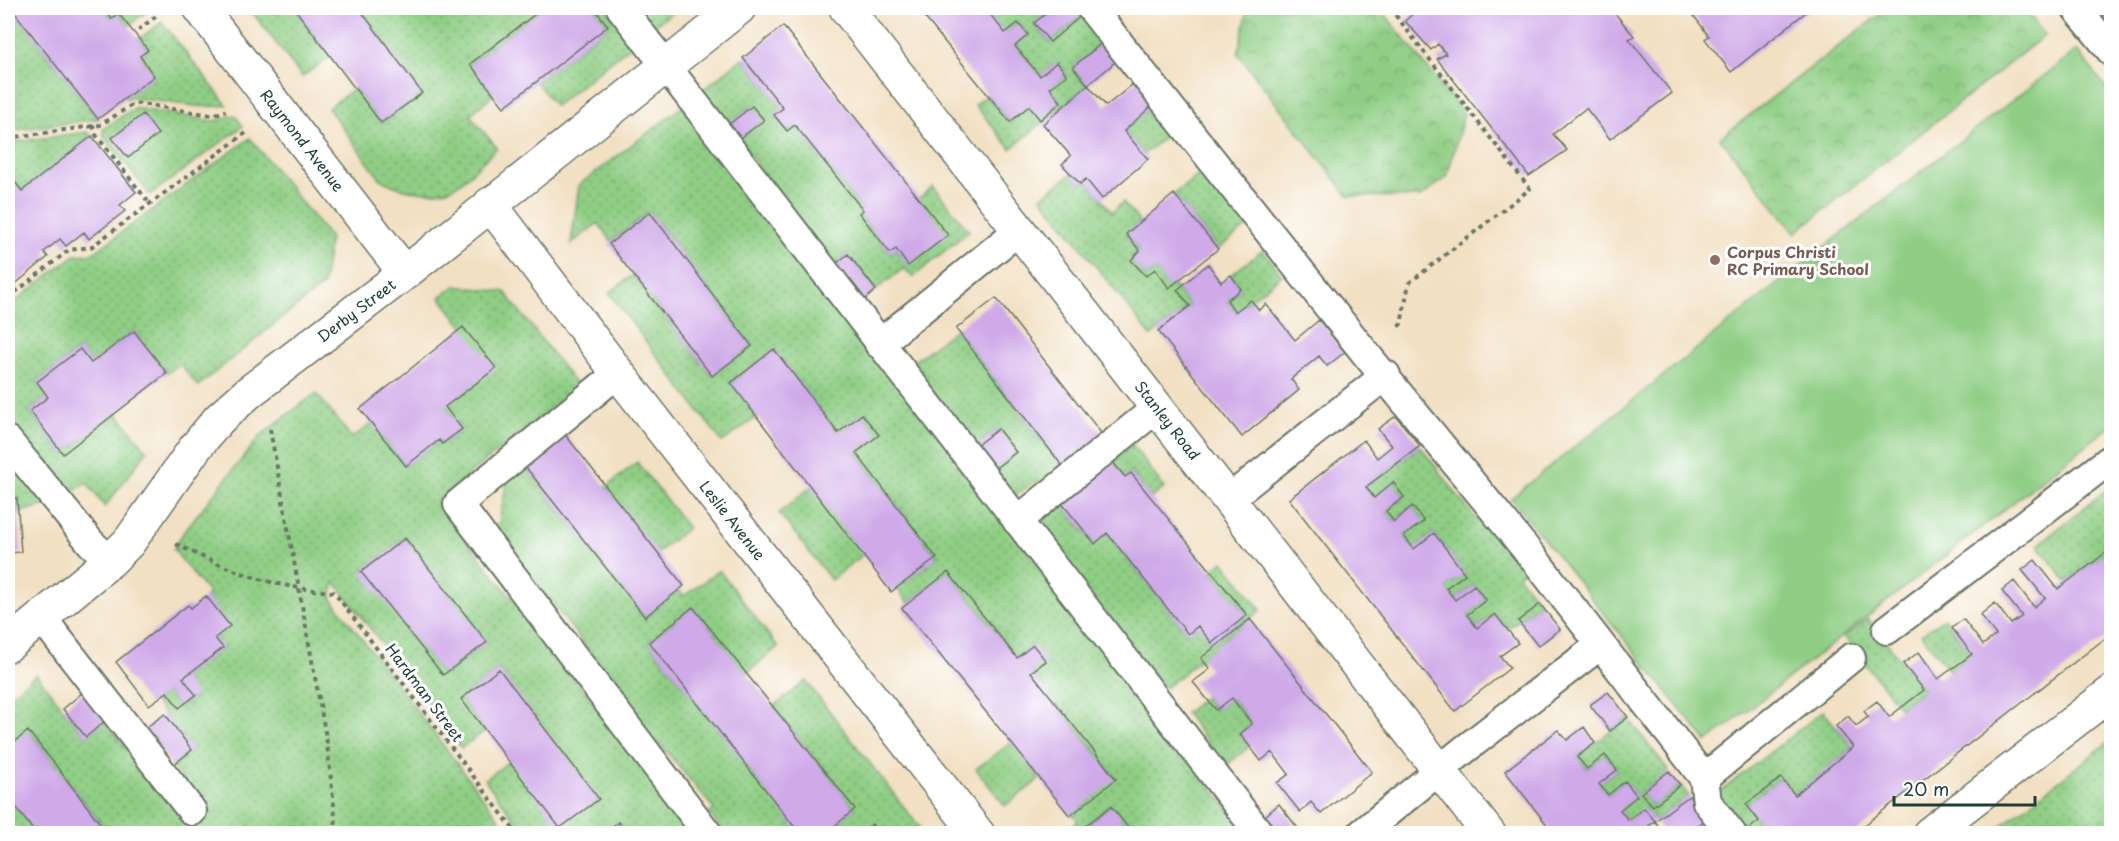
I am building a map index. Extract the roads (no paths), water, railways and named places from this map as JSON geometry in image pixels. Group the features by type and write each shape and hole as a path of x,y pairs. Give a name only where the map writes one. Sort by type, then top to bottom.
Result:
{"street":[{"name":"Raymond Avenue","path":"200,8 405,273"},
{"name":"Derby Street","path":"8,645 110,561 145,522 188,457 219,419 248,393 405,273 739,8"},
{"name":"Stanley Road","path":"846,8 1230,498 1489,834"},
{"name":"Leslie Avenue","path":"490,204 618,373 978,834"},
{"path":"1929,834 2112,692"}],"lane":[{"path":"621,8 1260,834"},
{"path":"1091,8 1366,354 1386,375 1539,565 1704,778 1707,802 1732,834"},
{"path":"2076,8 2112,52"},
{"path":"879,344 1019,230"},
{"path":"618,373 458,504 708,834"},
{"path":"1230,498 1386,375"},
{"path":"1017,521 1158,407"},
{"path":"8,441 91,543 110,561"},
{"path":"1887,630 2112,458"},
{"path":"42,618 192,811"},
{"path":"1361,834 1439,770 1600,645"},
{"path":"1704,778 1851,658"}],"place":[{"name":"Corpus Christi RC Primary School","path":"1715,260"}]}
